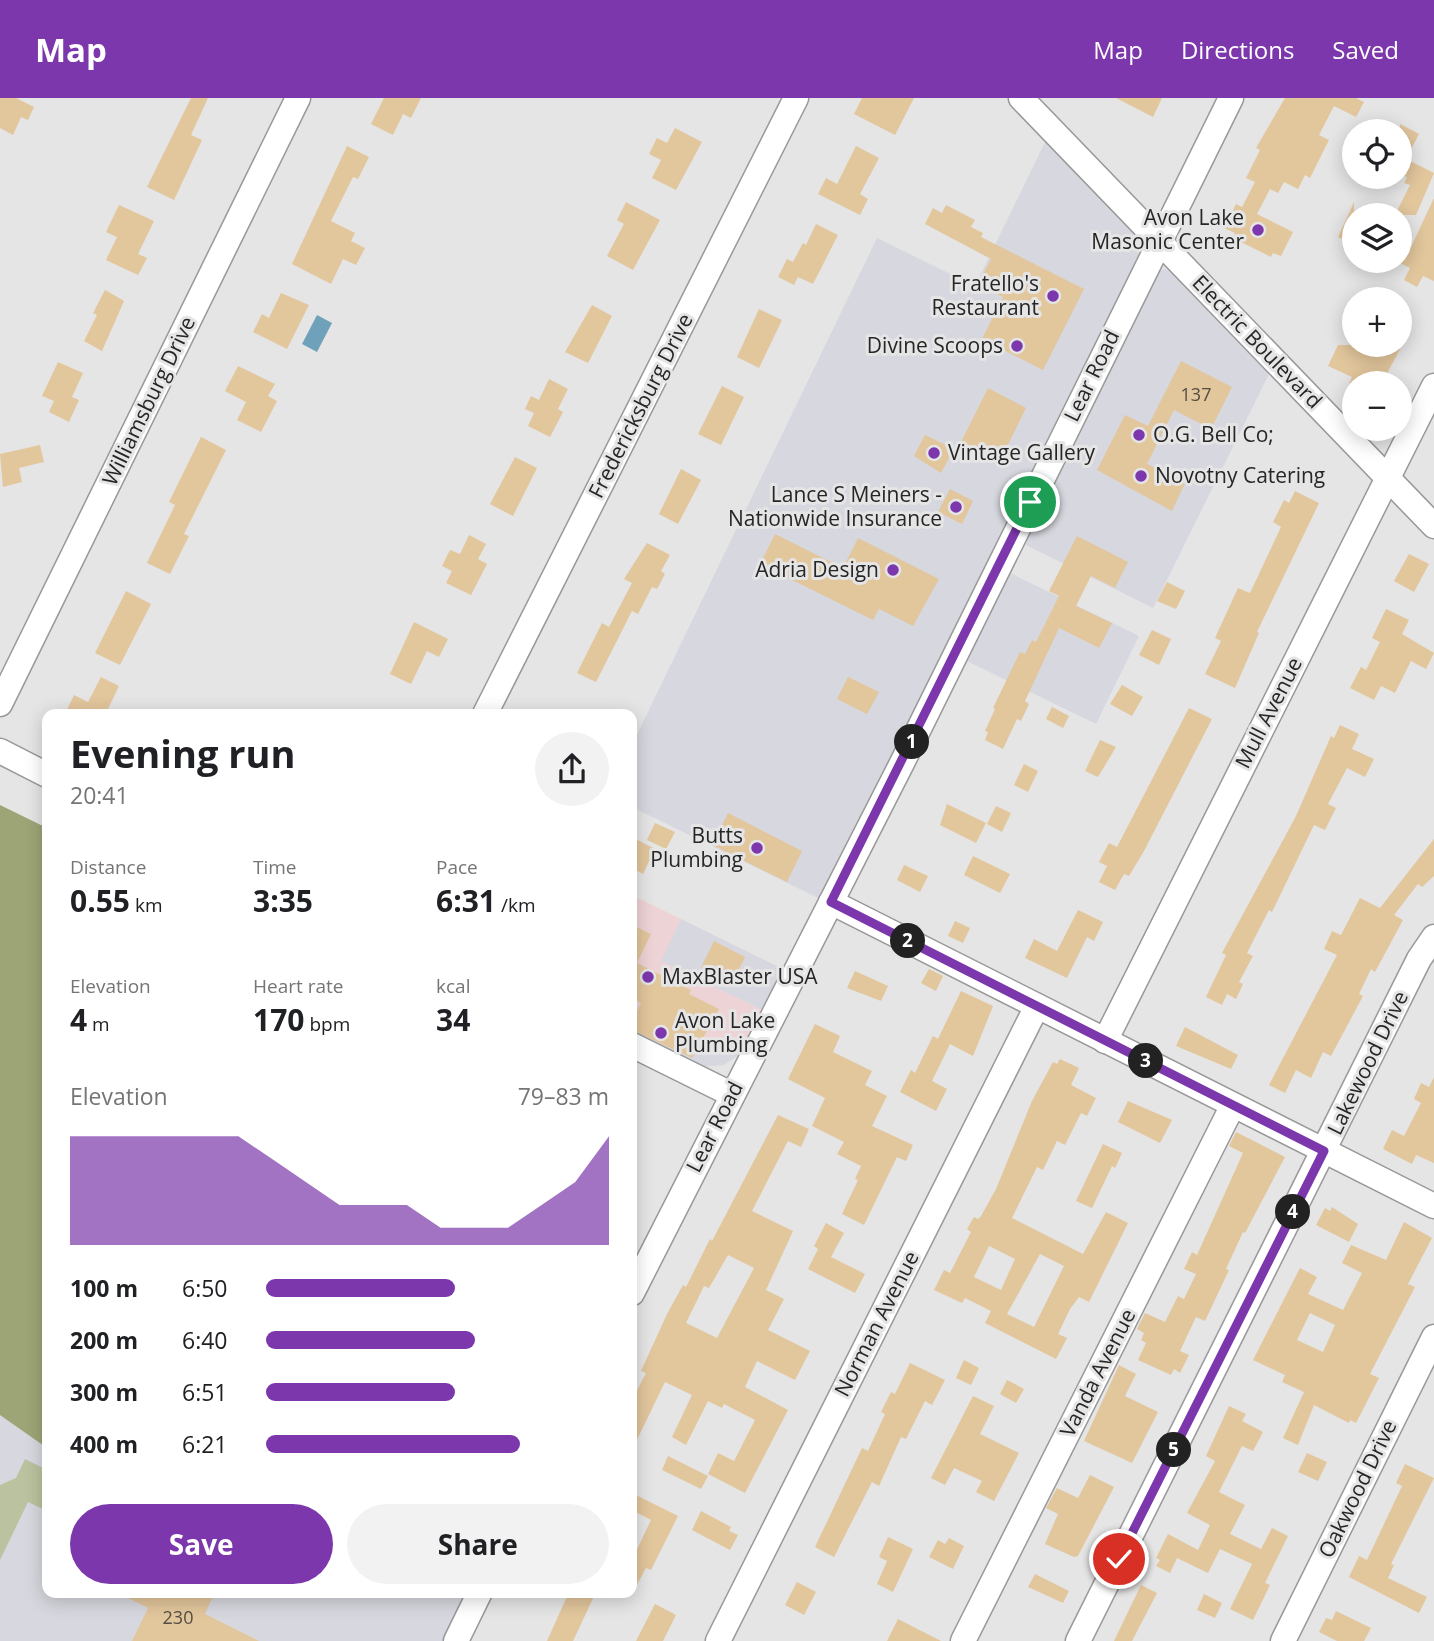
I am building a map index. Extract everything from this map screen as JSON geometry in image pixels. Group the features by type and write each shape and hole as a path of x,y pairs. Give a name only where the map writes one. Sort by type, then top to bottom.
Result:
{"street":[{"name":"Williamsburg Drive","path":"0,704 298,98"},
{"name":"Fredericksburg Drive","path":"488,709 796,98"},
{"name":"Electric Boulevard","path":"1021,98 1434,526"},
{"name":"Lear Road","path":"637,1283 831,902 1231,98"},
{"name":"Mull Avenue","path":"1105,1041 1434,386"},
{"path":"0,751 42,772"},
{"path":"831,902 1434,1206"},
{"name":"Lakewood Drive","path":"1078,1641 1419,959 1434,937"},
{"name":"Norman Avenue","path":"718,1641 1037,1006"},
{"path":"637,1047 732,1094"},
{"name":"Vanda Avenue","path":"963,1641 1233,1105"},
{"name":"Oakwood Drive","path":"1283,1641 1434,1337"},
{"path":"456,1641 477,1598"}],"shaded area":[{"path":"1047,138 1132,228 1139,246 1138,264 820,899 637,809 637,735 877,238 975,286"},
{"path":"1164,269 1174,272 1271,370 1153,608 1020,542 1157,272"},
{"path":"1006,571 1139,636 1096,724 963,659"},
{"path":"637,897 681,919 661,961 764,1011 740,1054 640,1005 637,1011"},
{"path":"681,919 785,970 764,1011 660,961"},
{"name":"Avon Lake Plumbing","path":"639,1005 740,1054 724,1065 703,1067 637,1035"},
{"path":"0,1072 42,1093 42,1598 468,1598 447,1641 0,1641"}],"green space":[{"path":"0,805 42,826 42,1444 0,1415"},
{"path":"25,1459 42,1468 42,1509 28,1502 0,1560 0,1485 16,1478"}],"water":[{"path":"317,315 332,323 317,352 302,344"}],"building":[{"path":"0,98 16,98 34,107 28,120 21,117 13,135 0,128"},
{"path":"191,98 208,98 191,135 202,140 174,200 147,187"},
{"path":"384,98 421,98 411,118 403,114 393,135 371,124"},
{"path":"862,98 914,98 895,135 854,114"},
{"path":"1116,98 1162,98 1153,117"},
{"path":"1285,98 1356,98 1364,102 1356,117 1334,106 1319,135 1329,140 1310,178 1305,175 1298,189 1284,182 1278,193 1270,189 1257,214 1293,232 1281,256 1273,253 1271,257 1233,238 1235,233 1224,228 1236,204 1242,207 1255,182 1246,178 1260,150 1256,148"},
{"path":"675,128 702,142 676,190 652,178 661,160 649,154 657,138 667,143"},
{"path":"1412,130 1419,134 1412,147"},
{"path":"347,146 369,157 358,179 353,177 331,221 355,233 351,241 365,248 356,265 343,259 331,284 292,264"},
{"path":"856,146 879,158 860,194 868,199 860,215 818,194 826,178 837,184"},
{"path":"1412,162 1434,173 1416,215 1412,215 1412,203 1401,203 1408,189 1412,189"},
{"path":"1434,198 1434,281 1423,276 1417,287 1404,280 1408,273 1412,273 1412,245"},
{"path":"626,202 660,220 633,270 607,256 624,224 617,220"},
{"path":"119,205 154,221 138,254 147,258 138,275 106,260 117,237 106,232"},
{"path":"946,205 975,220 971,227 983,233 981,237 1084,289 1043,370 982,339 1003,297 978,284 991,259 925,224 933,208 942,213"},
{"path":"816,224 838,235 813,284 798,277 794,285 778,277 787,259 793,262 803,243 806,245"},
{"path":"105,290 124,301 102,351 84,341 97,315 93,313"},
{"path":"281,293 309,305 287,349 253,332 262,314 269,318"},
{"path":"592,305 612,316 588,363 565,352"},
{"path":"759,309 782,320 759,368 737,357"},
{"path":"1338,345 1342,345 1342,357 1396,357 1388,371 1342,372 1328,366"},
{"path":"1181,361 1232,387 1211,429 1174,410 1147,464 1185,483 1172,511 1097,470 1125,415 1148,426"},
{"path":"58,362 83,373 72,397 79,400 69,422 49,412 54,401 42,396"},
{"path":"238,366 275,384 268,396 277,401 261,432 237,420 246,402 225,391"},
{"path":"549,379 568,389 558,409 563,412 550,437 528,426 534,413 525,409 531,396 539,400"},
{"path":"722,386 744,397 721,445 698,434"},
{"path":"988,388 1026,408 999,463 960,444"},
{"name":"Vintage Gallery","path":"925,435 954,449 941,473 914,456"},
{"path":"201,437 226,450 184,534 189,536 170,574 147,563 175,505 169,502"},
{"path":"40,445 44,462 19,468 22,482 3,487 0,454"},
{"path":"515,457 537,468 513,516 490,504"},
{"path":"681,469 701,480 678,524 659,514"},
{"name":"Lance S Meiners - Nationwide Insurance","path":"950,489 973,501 962,524 938,512"},
{"path":"1295,491 1319,503 1257,632 1259,633 1235,688 1205,674 1221,641 1215,638 1238,588 1250,593 1281,527 1273,522 1284,500 1289,503"},
{"path":"775,534 843,568 858,538 939,579 913,626 879,609 873,620 760,564"},
{"path":"469,535 486,544 478,559 487,564 471,595 446,583 452,571 442,566 450,550 460,554"},
{"path":"1077,536 1128,562 1115,588 1091,576 1076,606 1112,623 1099,648 1059,628 1025,701 1029,704 1021,721 1017,719 1003,749 985,740 988,732 985,731 1020,652 1025,654 1032,640 1036,642 1059,596 1049,591"},
{"path":"647,543 670,555 661,571 665,574 657,589 652,587 638,614 632,611 596,682 577,673 602,623 609,627 632,583 624,579"},
{"path":"1409,554 1429,564 1414,592 1394,581"},
{"path":"1167,582 1185,591 1176,609 1157,601"},
{"path":"126,591 151,604 120,665 95,653"},
{"path":"1386,609 1409,620 1402,634 1434,653 1426,669 1411,661 1395,693 1381,686 1374,700 1350,688 1361,667 1366,670 1380,642 1372,638"},
{"path":"414,622 448,639 439,657 427,651 411,684 390,674"},
{"path":"1152,630 1171,639 1159,665 1139,655"},
{"path":"101,677 119,686 108,709 67,709 74,695 88,702"},
{"path":"848,677 879,692 867,714 837,699"},
{"path":"1122,685 1143,697 1132,716 1110,704"},
{"path":"1052,707 1069,716 1063,728 1046,719"},
{"path":"1189,708 1212,719 1144,851 1129,876 1124,874 1115,890 1099,882 1107,866 1099,862 1109,843 1117,847"},
{"path":"1340,725 1359,734 1352,749 1374,759 1365,777 1347,768 1328,804 1336,808 1325,830 1314,825 1272,912 1269,910 1247,953 1253,956 1239,982 1243,984 1236,999 1227,994 1222,1005 1206,997 1226,955 1222,953 1296,816 1331,736 1334,738"},
{"path":"1100,740 1116,747 1098,777 1085,771"},
{"path":"1024,764 1038,771 1028,792 1014,785"},
{"path":"947,804 986,823 976,843 940,825"},
{"path":"996,806 1011,813 1002,832 987,824"},
{"name":"Butts Plumbing","path":"728,813 802,851 787,882 712,845"},
{"path":"655,823 675,832 666,849 647,840"},
{"path":"1434,839 1434,876 1422,887 1418,884 1394,915 1403,920 1375,972 1371,969 1359,994 1363,996 1331,1056 1323,1052 1311,1078 1296,1070 1285,1093 1269,1085 1337,955 1324,949 1332,931 1341,935 1360,898 1380,908"},
{"path":"637,840 655,849 643,874 637,871"},
{"path":"973,856 1010,874 1000,893 964,875"},
{"path":"904,865 928,876 920,892 897,880"},
{"path":"1078,910 1103,922 1094,941 1087,937 1067,978 1025,958 1034,939 1057,951"},
{"path":"955,921 970,928 963,943 948,936"},
{"name":"MaxBlaster USA","path":"637,927 651,934 637,963"},
{"path":"714,941 745,957 732,984 701,968"},
{"name":"MaxBlaster USA","path":"637,963 691,990 689,994 719,1009 692,1058 637,1032 637,1011 641,1003 637,1001"},
{"path":"929,969 943,976 936,991 921,983"},
{"path":"855,971 888,986 881,1001 847,988"},
{"path":"961,991 993,1006 973,1056 950,1044 932,1081 947,1089 936,1111 900,1092 911,1070 915,1073 933,1036 938,1039"},
{"path":"815,1024 840,1036 833,1052 872,1071 865,1085 887,1096 872,1126 913,1145 906,1161 897,1157 864,1225 842,1214 858,1180 855,1179 861,1166 837,1154 844,1142 812,1126 825,1098 788,1079"},
{"path":"1185,1027 1238,1055 1231,1069 1176,1046"},
{"path":"1060,1059 1079,1068 1071,1085 1096,1098 1087,1116 1081,1113 1065,1145 1057,1141 1043,1170 1037,1167 1012,1218 1083,1254 1106,1212 1128,1223 1089,1302 1079,1297 1070,1309 1058,1334 1067,1338 1056,1359 985,1323 991,1311 965,1298 962,1303 934,1290 944,1270 950,1273 971,1232 967,1229 974,1217 978,1219 981,1216 996,1189 1032,1101 1053,1062 1057,1064","holes":["989,1246 1015,1259 1001,1290 974,1277","1040,1254 1064,1266 1034,1327 1007,1314"]},
{"path":"1434,1077 1434,1163 1416,1155 1412,1164 1383,1149 1392,1130 1404,1136 1421,1103 1414,1099 1421,1083 1429,1087"},
{"path":"1128,1101 1172,1120 1160,1143 1118,1122"},
{"path":"778,1115 809,1129 801,1147 788,1141 752,1211 793,1231 766,1290 784,1299 768,1330 810,1351 795,1380 757,1361 745,1387 788,1410 745,1493 708,1474 718,1453 734,1461 755,1420 724,1404 722,1408 708,1401 686,1445 672,1437 692,1395 665,1382 637,1440 637,1390 646,1373 641,1371 667,1314 683,1285 686,1287 710,1239 712,1241","holes":["728,1255 754,1268 717,1338 686,1323 704,1286 709,1288"]},
{"path":"1236,1132 1285,1157 1245,1233 1243,1232 1205,1321 1196,1317 1180,1351 1189,1355 1180,1373 1174,1369 1171,1375 1138,1360 1146,1343 1141,1340 1144,1333 1137,1329 1145,1313 1165,1322 1178,1296 1184,1299 1196,1274 1184,1269 1192,1252 1197,1255 1243,1153 1229,1146"},
{"path":"1103,1144 1122,1153 1115,1168 1112,1166 1092,1208 1076,1201"},
{"path":"1332,1207 1358,1224 1349,1242 1316,1225 1325,1208 1330,1211"},
{"path":"1404,1222 1432,1238 1408,1284 1415,1287 1370,1374 1379,1378 1356,1423 1350,1420 1349,1423 1314,1405 1298,1445 1283,1438 1304,1392 1282,1382 1285,1375 1253,1360 1300,1268 1317,1277 1308,1294 1343,1310 1362,1273 1342,1263 1351,1245 1386,1260","holes":["1310,1313 1335,1325 1323,1352 1297,1340"]},
{"path":"826,1223 844,1233 831,1257 865,1274 855,1293 808,1269 818,1249 814,1246"},
{"path":"964,1360 979,1368 971,1385 956,1378"},
{"path":"910,1363 945,1380 932,1405 925,1401 906,1439 901,1437 879,1486 872,1482 834,1557 815,1547 862,1448 868,1451 885,1414 881,1412 891,1392 895,1394"},
{"path":"1119,1365 1136,1374 1125,1396 1158,1412 1132,1463 1084,1441"},
{"path":"1007,1380 1024,1389 1016,1403 1000,1394"},
{"path":"973,1396 994,1406 980,1434 1019,1453 994,1501 976,1492 982,1481 954,1468 945,1485 931,1478"},
{"path":"1229,1406 1246,1414 1242,1421 1263,1432 1253,1451 1242,1446 1219,1492 1245,1505 1230,1534 1261,1549 1272,1528 1288,1536 1265,1583 1270,1585 1253,1620 1230,1609 1252,1564 1220,1549 1208,1573 1177,1558 1170,1573 1156,1566 1160,1560 1156,1558 1168,1534 1198,1550 1210,1525 1187,1513 1215,1461 1206,1456"},
{"path":"1307,1453 1327,1462 1318,1481 1298,1472"},
{"path":"668,1456 708,1476 701,1489 662,1470"},
{"path":"1405,1464 1434,1478 1391,1564 1394,1565 1388,1578 1427,1597 1419,1613 1349,1577 1359,1556 1367,1560 1402,1486 1396,1483"},
{"path":"1090,1475 1114,1487 1078,1556 1074,1557 1045,1544 1058,1514 1046,1508 1057,1488 1078,1498"},
{"path":"637,1496 678,1516 651,1570 646,1568 637,1585 637,1549 651,1520 637,1513"},
{"path":"701,1511 731,1527 729,1531 738,1535 730,1550 692,1530"},
{"path":"888,1537 913,1549 893,1592 877,1584 887,1561 879,1557"},
{"path":"949,1538 964,1546 953,1569 929,1557 938,1540 945,1544"},
{"path":"1035,1574 1069,1591 1063,1603 1028,1587"},
{"path":"797,1582 816,1592 804,1615 785,1605"},
{"path":"1141,1585 1157,1593 1132,1641 1114,1641"},
{"path":"1204,1594 1222,1603 1215,1618 1197,1610"},
{"path":"128,1598 212,1598 205,1614 259,1641 132,1641 148,1608"},
{"path":"566,1598 593,1598 573,1641 547,1641"},
{"path":"655,1604 676,1615 663,1641 636,1641"},
{"path":"1336,1611 1371,1628 1364,1641 1337,1641 1319,1632 1326,1618 1332,1620"},
{"path":"898,1619 941,1641 887,1641"}],"place":[{"name":"Avon Lake Masonic Center","path":"1258,230"},
{"name":"Fratello's Restaurant","path":"1053,296"},
{"name":"Divine Scoops","path":"1017,346"},
{"name":"O.G. Bell Co;","path":"1139,435"},
{"name":"Vintage Gallery","path":"934,453"},
{"name":"Novotny Catering","path":"1141,476"},
{"name":"Lance S Meiners - Nationwide Insurance","path":"956,507"},
{"name":"Adria Design","path":"893,570"},
{"name":"Butts Plumbing","path":"757,848"},
{"name":"MaxBlaster USA","path":"648,977"},
{"name":"Avon Lake Plumbing","path":"661,1033"}],"route":[{"path":"1030,502 831,902 1324,1151 1119,1559"}]}
